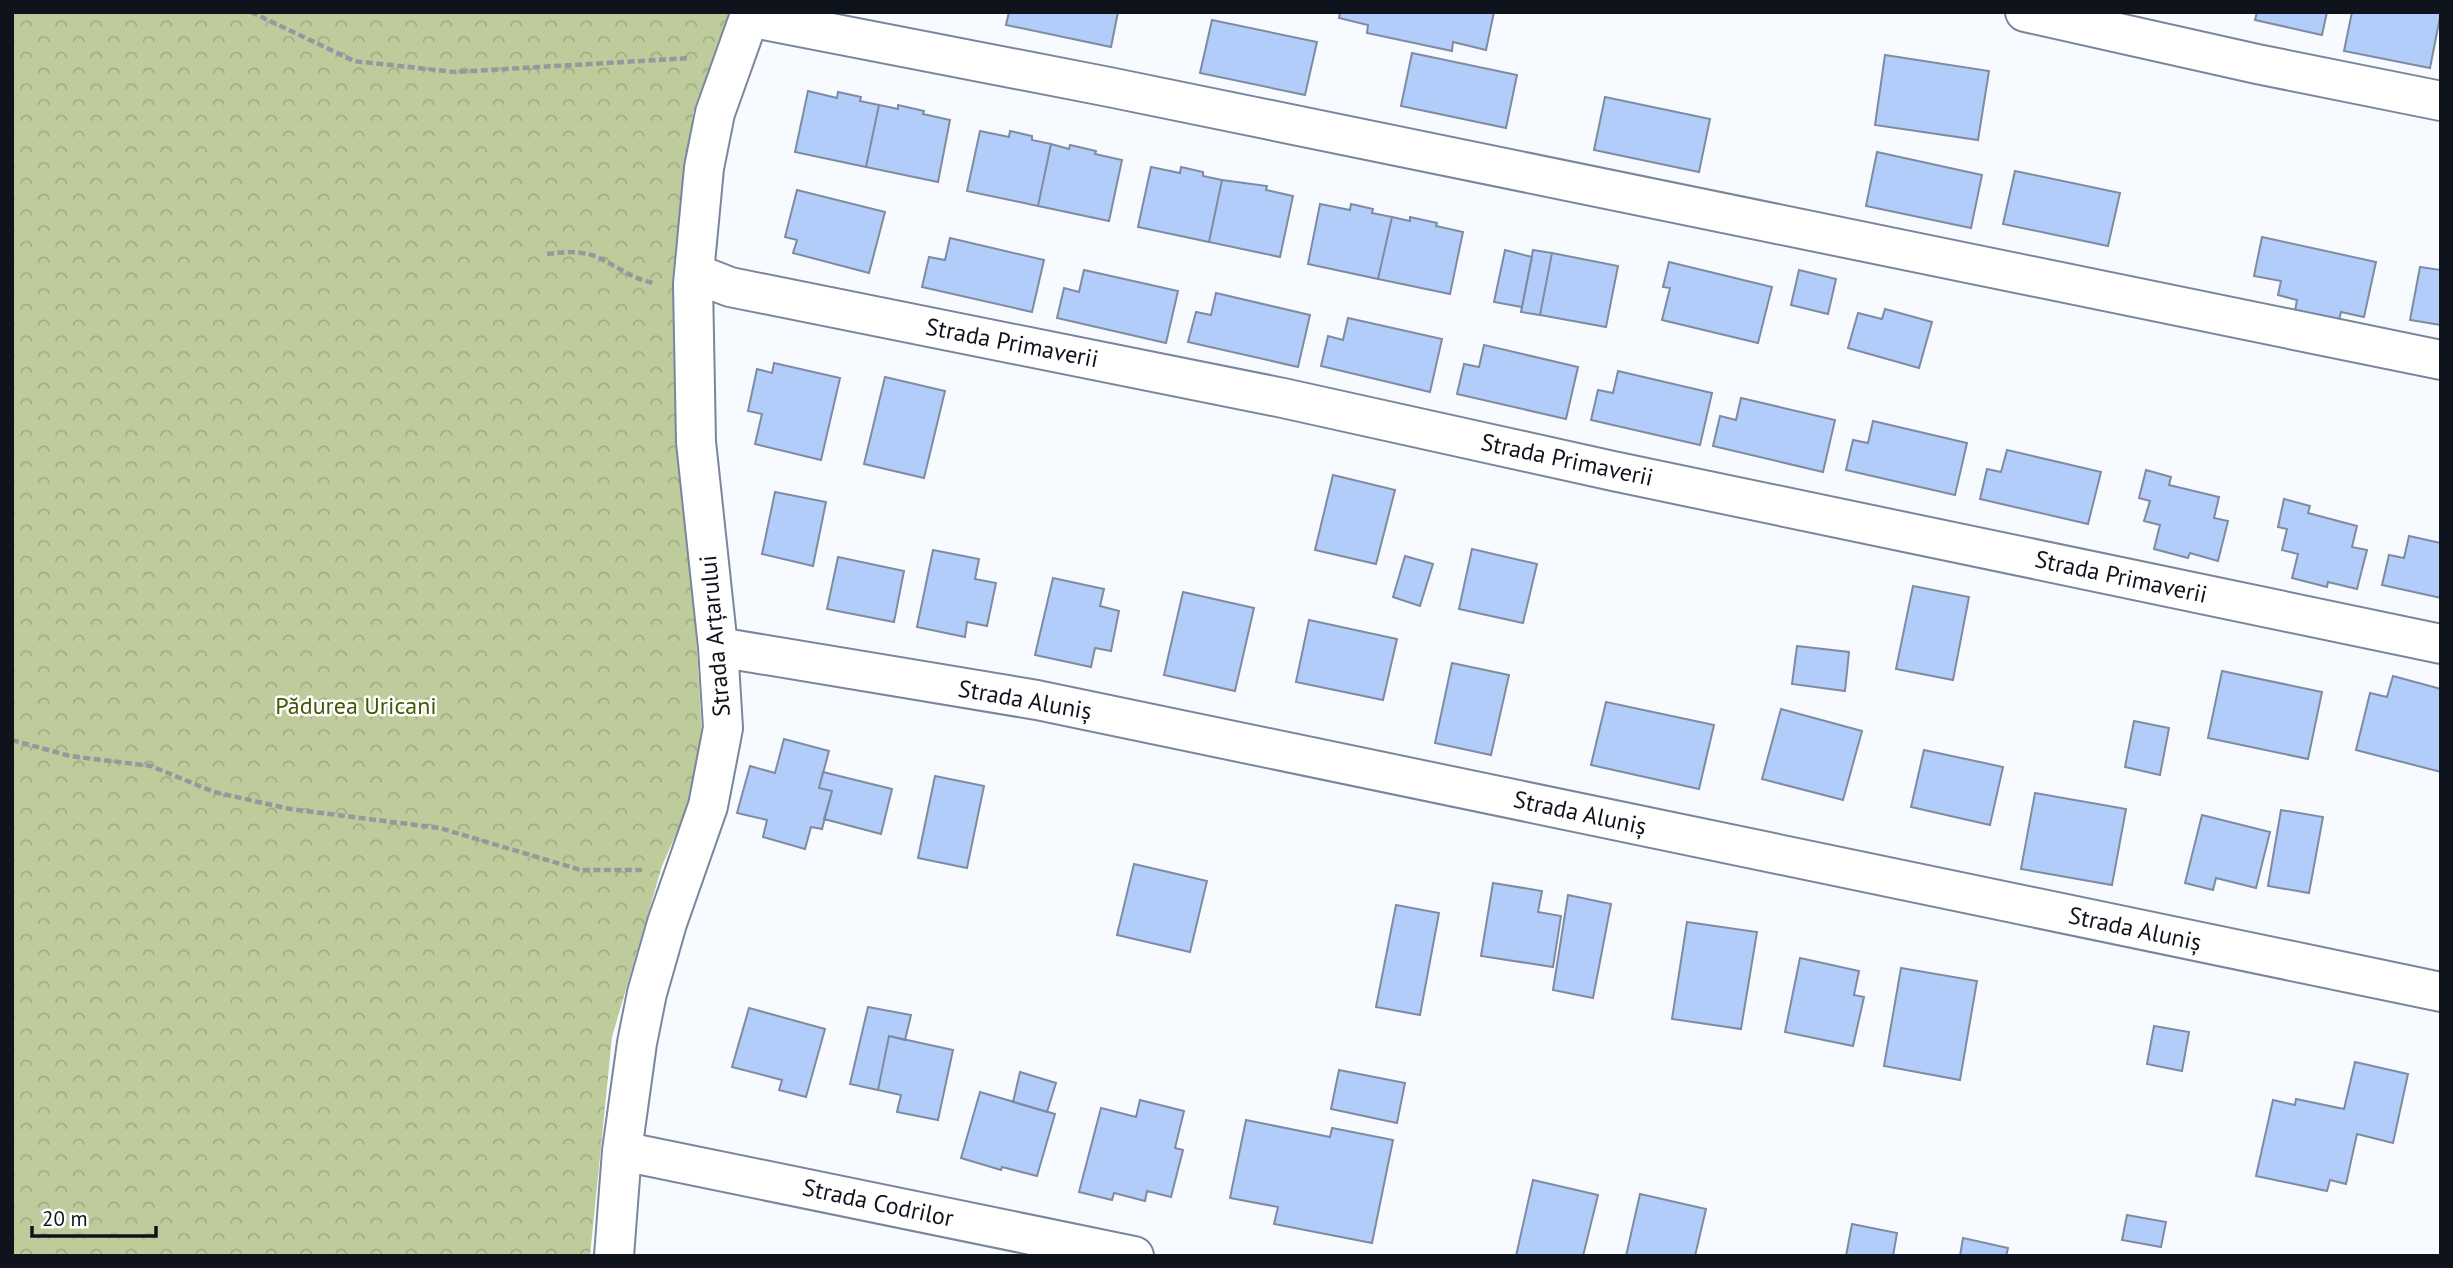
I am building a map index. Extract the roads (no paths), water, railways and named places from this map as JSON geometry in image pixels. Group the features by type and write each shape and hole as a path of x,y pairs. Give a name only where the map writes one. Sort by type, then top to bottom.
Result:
{"street":[{"path":"2025,12 2441,102"},
{"path":"750,15 2441,360"},
{"name":"Strada Arțarului","path":"614,1256 622,1151 647,993 708,806 723,728 718,647 696,442 693,278 704,169 715,113 750,15"},
{"name":"Strada Primaverii","path":"693,278 1283,398 1613,471 2441,644"},
{"name":"Strada Aluniș","path":"718,647 1037,700 2441,992"},
{"name":"Strada Codrilor","path":"622,1151 1134,1256"}],"park label":[{"name":"Pădurea Uricani","path":"356,706"}]}
